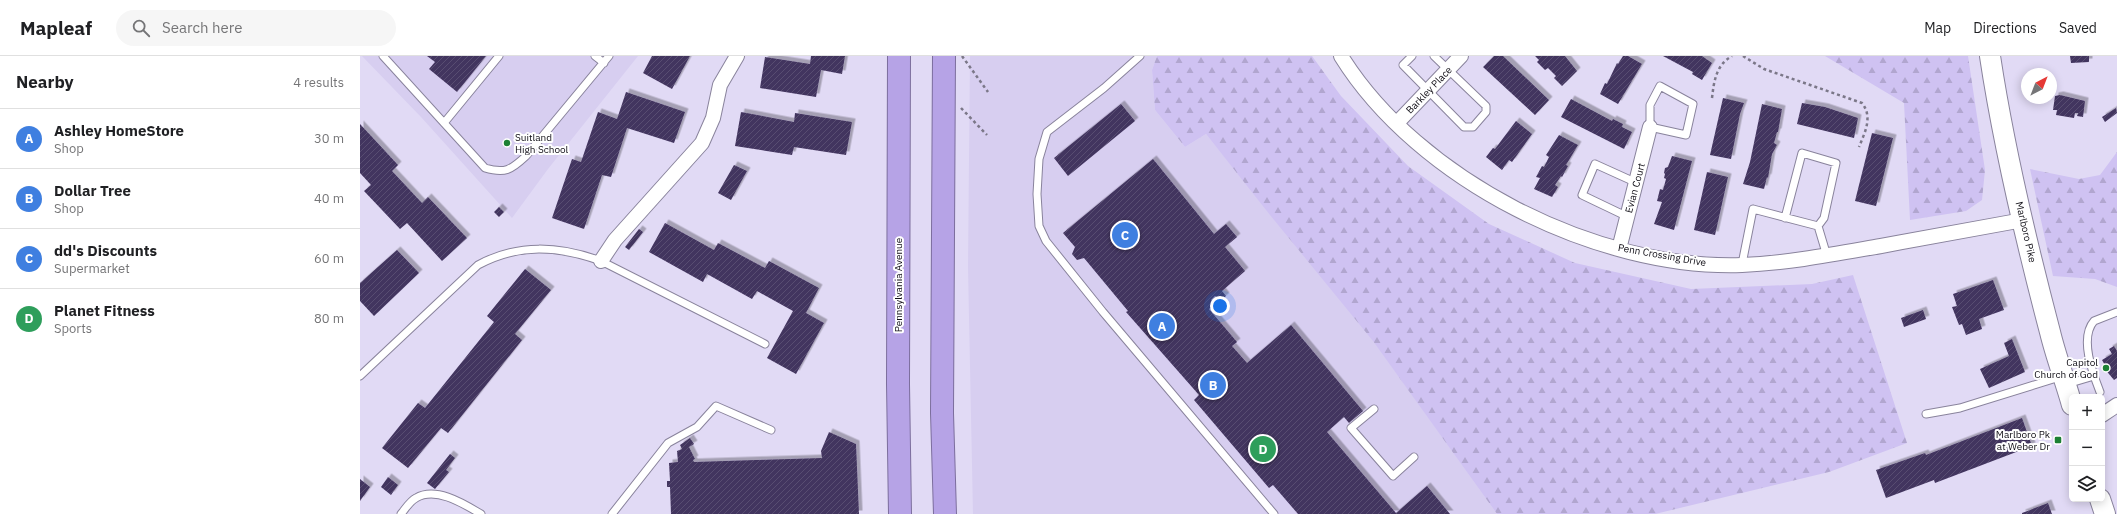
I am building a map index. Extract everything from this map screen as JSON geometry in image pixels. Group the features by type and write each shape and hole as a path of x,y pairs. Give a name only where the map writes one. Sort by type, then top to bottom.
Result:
{"highway":[{"name":"Pennsylvania Avenue","path":"899,56 898,384 900,514"},
{"path":"944,56 942,413 945,514"}],"main road":[{"name":"Marlboro Pike","path":"1990,56 2001,126 2050,334 2069,394"},
{"path":"2101,502 2105,514"}],"street":[{"path":"601,261 615,240 702,143 713,118 720,85 736,56"},
{"name":"Penn Crossing Drive","path":"1341,56 1369,92 1397,123 1438,159 1489,194 1542,222 1576,236 1619,249 1684,261 1742,264 1783,262 1827,256 2023,220"},
{"name":"Barkley Place","path":"1397,123 1461,56"},
{"name":"Evian Court","path":"1619,249 1637,184 1650,127"},
{"path":"2105,412 2117,405"}],"lane":[{"path":"383,56 485,168 499,172 513,168 526,156 609,56"},
{"path":"444,123 499,56"},
{"path":"595,56 604,63"},
{"path":"1140,56 1104,88 1047,132 1039,159 1037,194 1039,226 1046,241 1103,312 1274,514"},
{"path":"1412,56 1403,65 1464,128 1473,127 1486,112 1486,106 1434,56"},
{"path":"1660,86 1693,104 1686,134 1650,127 1650,105 1660,86"},
{"path":"1785,218 1802,153 1836,163 1824,218 1818,226"},
{"path":"1628,217 1582,195 1595,164 1637,184"},
{"path":"1742,264 1754,210 1818,226"},
{"path":"1818,226 1827,256"},
{"path":"360,376 478,265 514,251 546,248 578,253 601,261 765,344"},
{"path":"2100,392 2088,360 2090,325 2094,321 2117,312"},
{"path":"1926,414 1960,408 2065,380 2094,376"},
{"path":"612,514 668,443 697,427 716,406 771,430"},
{"path":"1374,409 1351,428 1393,476 1414,457"},
{"path":"401,514 416,498 429,494 445,496 481,514"}],"path":[{"path":"962,56 988,92"},
{"path":"1712,98 1717,74 1722,64 1732,56"},
{"path":"1743,56 1764,69 1862,103 1867,110 1867,124 1859,147"},
{"path":"961,108 987,135"}],"shaded area":[{"name":"Suitland High School","path":"362,56 638,56 548,169 512,218 421,117"},
{"path":"970,56 1157,56 1152,70 1155,110 1185,147 1206,134 1373,340 1497,514 973,514 968,267"}],"green space":[{"path":"1157,56 1312,56 1341,96 1408,166 1489,224 1575,263 1691,289 1812,284 1853,275 1907,443 1829,472 1655,514 1497,514 1373,341 1206,134 1185,147 1155,110 1152,70"},
{"path":"1825,56 1968,56 1985,170 1982,200 1966,211 1910,220 1904,103"},
{"path":"2117,152 2117,287 2095,279 2053,276 2030,169 2079,179 2100,175"}],"building":[{"path":"427,56 486,56 457,92 429,69 435,62"},
{"path":"652,56 690,56 672,89 643,73"},
{"path":"811,56 845,56 842,74 821,70 816,97 760,88 765,57 810,64"},
{"path":"1494,56 1503,56 1549,100 1535,115 1483,67"},
{"path":"1535,56 1565,56 1577,71 1562,86 1554,78 1556,76 1548,68 1545,70 1537,62 1539,60"},
{"path":"1623,56 1628,56 1642,64 1618,104 1600,94 1605,83 1607,84 1617,63 1618,64"},
{"path":"1663,56 1702,56 1712,63 1702,80 1692,74 1693,72"},
{"path":"2070,56 2089,56 2089,62 2071,63"},
{"path":"626,92 685,112 674,143 627,128 611,177 602,175 584,229 552,218 572,159 581,162 598,112 617,119"},
{"path":"2057,96 2085,101 2083,117 2077,116 2078,113 2075,113 2074,118 2056,115 2057,110 2053,110 2054,104 2057,104"},
{"path":"1723,98 1744,103 1740,114 1731,159 1710,155"},
{"path":"1571,99 1612,121 1613,119 1623,124 1622,127 1632,132 1624,149 1561,117"},
{"path":"1802,103 1825,107 1858,118 1854,138 1797,124"},
{"path":"1121,104 1135,121 1068,176 1054,158"},
{"path":"1762,104 1782,109 1778,132 1774,143 1777,145 1772,154 1768,178 1767,177 1764,189 1743,184 1750,162"},
{"path":"2116,108 2117,113 2105,122 2102,117"},
{"path":"741,112 794,122 795,113 852,122 846,155 794,147 792,155 735,146"},
{"path":"1516,121 1532,134 1512,162 1509,160 1502,170 1486,157 1493,148 1495,149"},
{"path":"360,124 398,165 392,171 422,203 428,197 467,238 442,261 407,223 400,229 364,191 371,185 360,173"},
{"path":"1872,133 1893,138 1876,206 1855,201"},
{"path":"1559,135 1578,145 1566,165 1568,166 1562,177 1561,176 1555,185 1558,187 1552,197 1534,189 1540,178 1536,177 1542,166 1544,167 1549,157 1546,155"},
{"path":"1672,156 1692,161 1674,230 1654,224 1662,202 1657,201 1660,189 1663,190 1666,179 1664,178 1665,168 1668,167"},
{"path":"1153,159 1214,234 1226,224 1237,237 1225,247 1245,271 1222,291 1226,296 1220,301 1215,296 1211,300 1215,304 1209,309 1237,342 1232,346 1247,363 1291,325 1363,411 1349,423 1344,417 1327,432 1396,513 1427,486 1450,514 1298,514 1273,485 1269,488 1194,400 1199,395 1126,312 1128,311 1084,258 1077,260 1072,254 1075,247 1063,233"},
{"path":"734,165 747,171 731,200 718,193"},
{"path":"1707,172 1728,177 1715,235 1694,230"},
{"path":"499,207 504,212 499,217 494,212"},
{"path":"665,223 714,250 718,243 765,268 769,261 819,288 806,313 824,323 796,374 767,358 793,311 757,291 752,299 707,274 703,282 649,252"},
{"path":"639,229 643,232 629,250 625,247"},
{"path":"397,250 419,273 374,316 360,301 360,283"},
{"path":"525,269 551,290 515,334 522,340 448,433 441,428 408,468 382,448 418,403 425,408 494,322 487,316"},
{"path":"1993,280 2004,310 1979,319 1982,329 1966,335 1962,324 1959,325 1952,307 1957,306 1953,294"},
{"path":"1923,310 1926,319 1904,327 1901,318"},
{"path":"2012,339 2025,372 1989,388 1980,369 2009,356 2004,343"},
{"path":"2114,346 2117,351 2117,378 2114,380 2104,368 2106,367 2102,360 2112,354 2109,349"},
{"path":"2022,418 2032,446 1935,483 1934,480 1886,498 1876,470 1925,453 1926,455"},
{"path":"829,432 856,444 859,514 671,514 670,487 667,487 667,481 670,481 669,463 678,462 677,451 682,449 680,445 690,438 694,444 689,447 695,459 693,460 694,462 822,458 821,451"},
{"path":"450,454 455,458 446,470 449,472 435,489 427,483"},
{"path":"388,477 398,485 391,495 381,487"},
{"path":"360,479 370,487 360,501"},
{"path":"2048,503 2052,514 2022,514 2022,513"}],"place":[{"name":"Suitland High School","path":"507,143"},
{"name":"dd's Discounts","path":"1125,235"},
{"name":"Ashley HomeStore","path":"1162,326"},
{"name":"Capitol Church of God","path":"2106,368"},
{"name":"Dollar Tree","path":"1213,385"},
{"name":"Marlboro Pk at Weber Dr","path":"2058,440"},
{"name":"Planet Fitness","path":"1263,449"}]}
